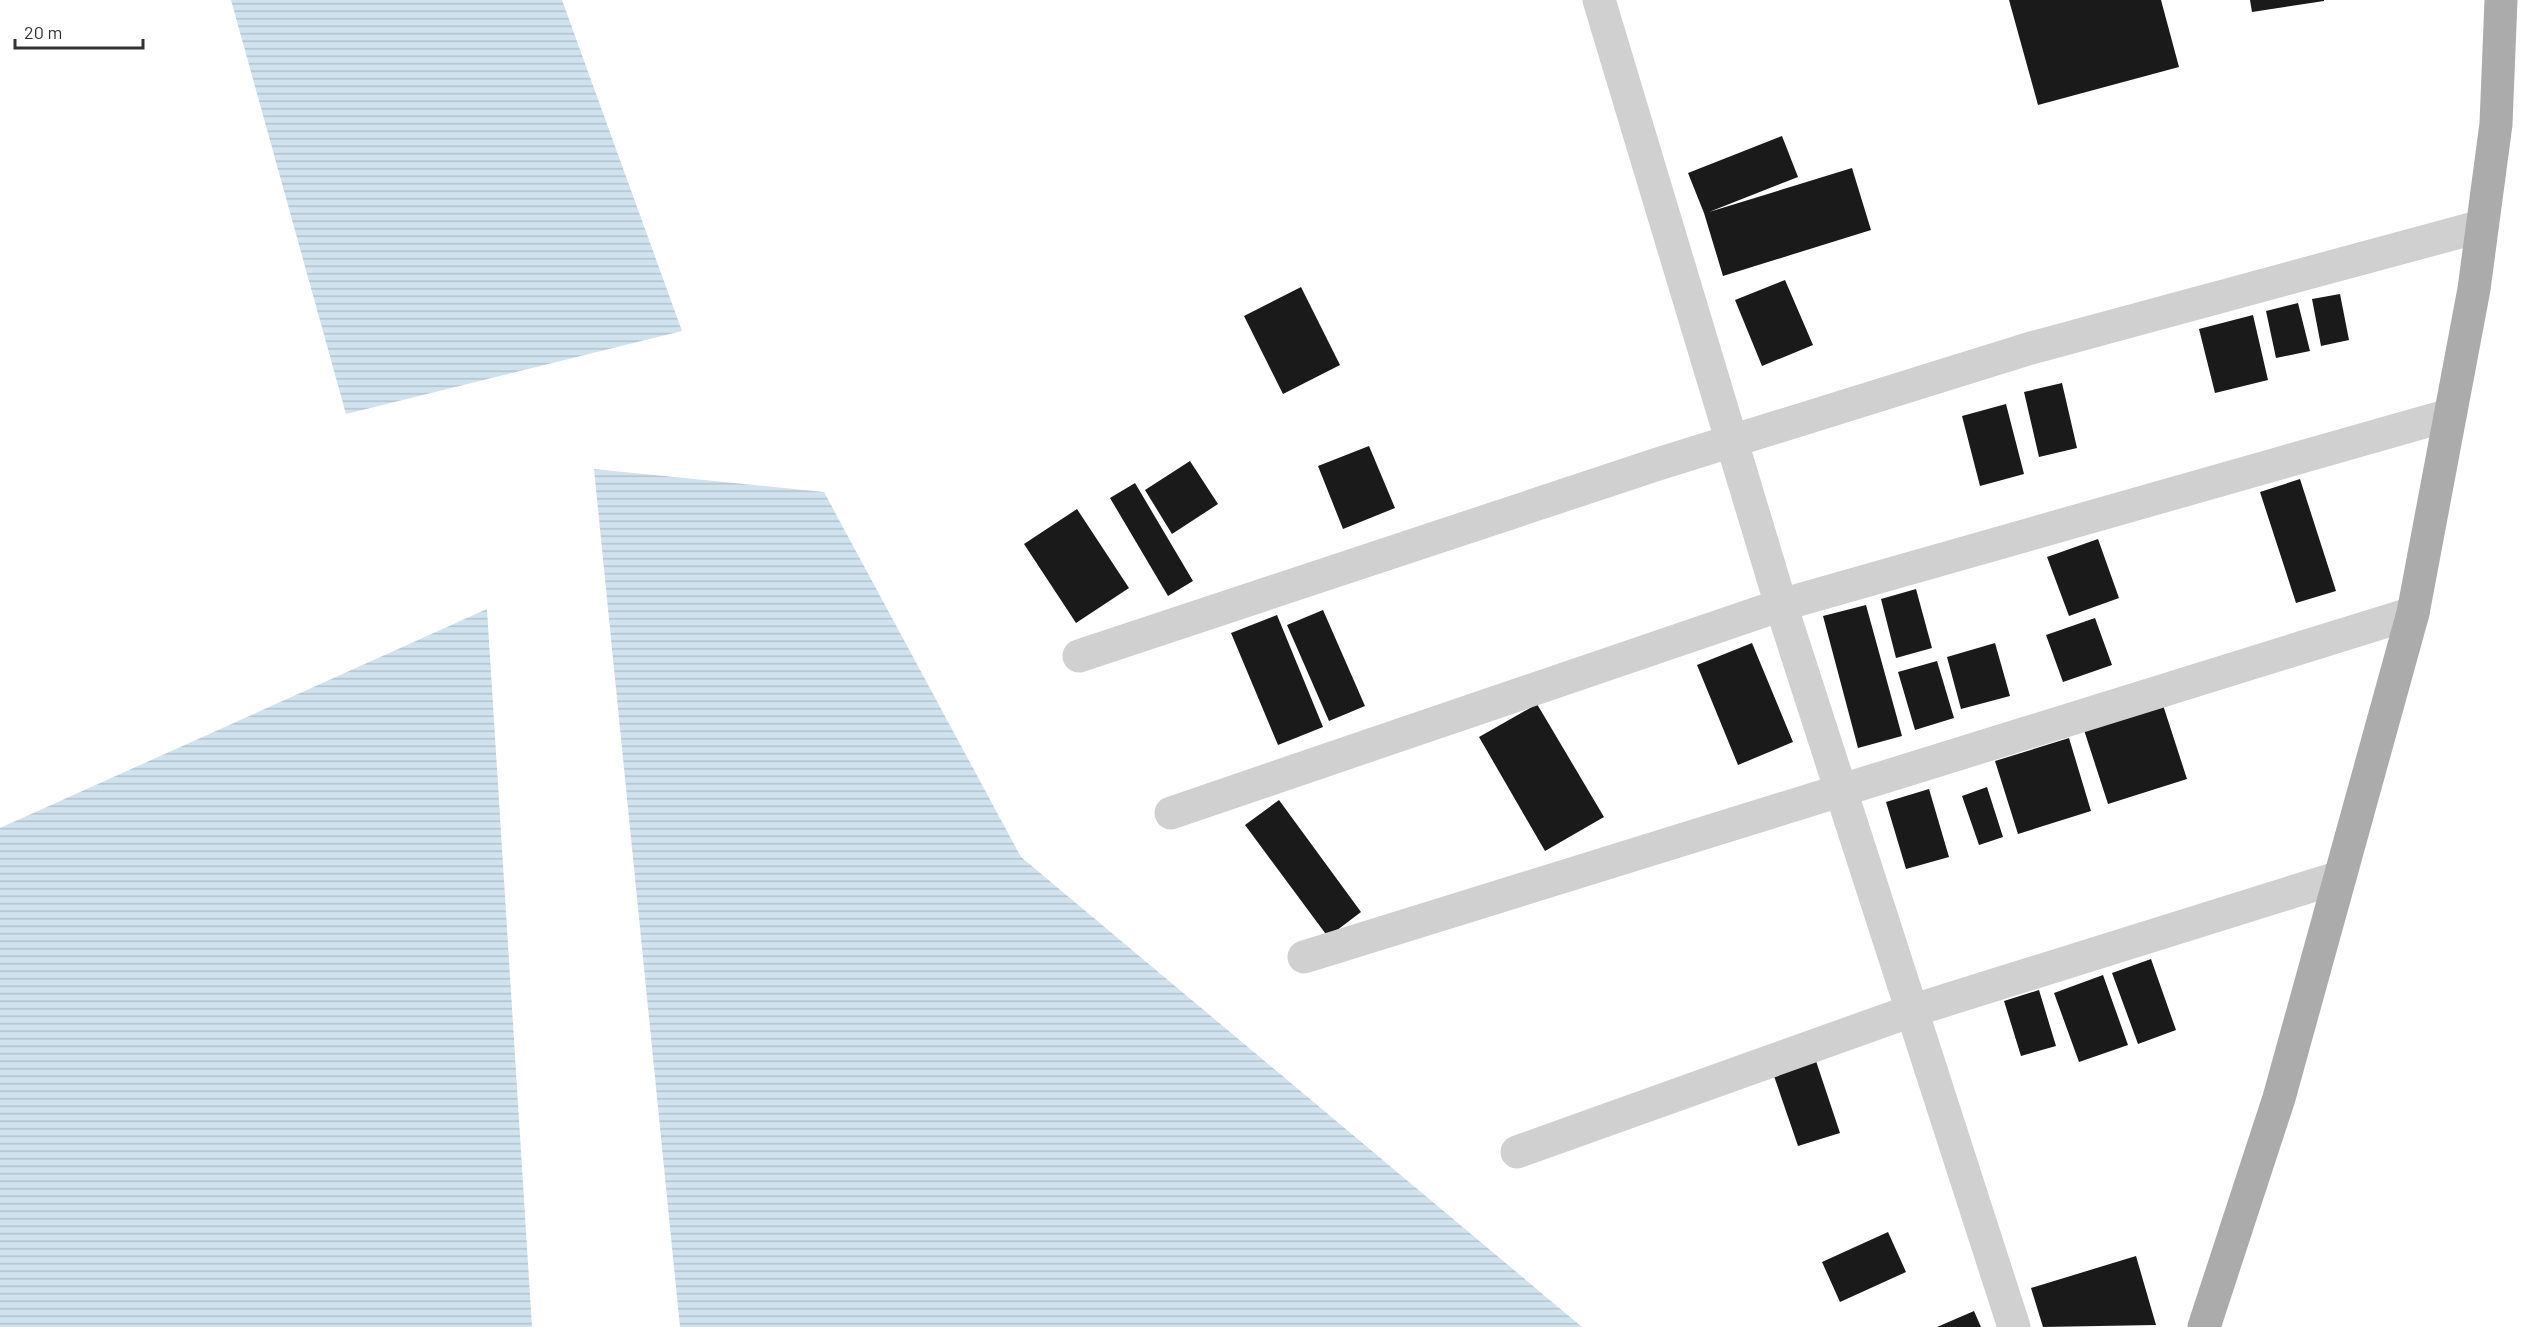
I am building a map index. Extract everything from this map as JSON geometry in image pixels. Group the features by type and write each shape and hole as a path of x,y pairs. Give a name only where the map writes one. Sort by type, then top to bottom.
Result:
{"main road":[{"path":"2204,1327 2279,1098 2413,613 2474,289 2496,124 2501,0"}],"street":[{"path":"1599,0 1781,605 2014,1327"},
{"path":"1079,656 1733,441 2031,348 2482,226"},
{"path":"1171,813 1781,605 2449,415"},
{"path":"1304,957 2413,613"},
{"path":"1517,1152 1911,1011 2340,877"}],"water":[{"path":"231,0 562,0 682,331 346,414"},
{"path":"594,469 824,492 1021,857 1582,1327 680,1327"},
{"path":"487,609 532,1327 0,1327 0,828"}],"building":[{"path":"2009,0 2161,0 2179,67 2038,105"},
{"path":"2250,0 2324,0 2324,1 2252,12"},
{"path":"1782,136 1798,177 1709,212 1852,168 1871,230 1723,276 1704,213 1688,173"},
{"path":"1785,280 1813,345 1762,366 1735,300"},
{"path":"1301,287 1340,365 1283,394 1244,316"},
{"path":"2340,294 2349,340 2321,346 2312,299"},
{"path":"2298,303 2310,351 2276,358 2266,311"},
{"path":"2253,315 2268,380 2215,393 2199,329"},
{"path":"2062,383 2077,448 2039,457 2024,392"},
{"path":"2006,404 2024,474 1980,486 1962,416"},
{"path":"1369,446 1395,508 1343,529 1318,466"},
{"path":"1190,461 1218,504 1172,534 1145,490"},
{"path":"2300,479 2336,591 2296,603 2260,492"},
{"path":"1135,483 1193,581 1168,596 1110,498"},
{"path":"1077,509 1129,588 1076,623 1024,544"},
{"path":"2098,539 2119,598 2069,616 2047,557"},
{"path":"1916,589 1932,648 1896,658 1881,599"},
{"path":"1866,605 1902,736 1858,748 1823,616"},
{"path":"1323,610 1365,706 1329,721 1287,625"},
{"path":"1277,615 1323,727 1278,745 1231,633"},
{"path":"2095,618 2112,665 2063,682 2046,635"},
{"path":"1752,643 1793,742 1738,765 1697,665"},
{"path":"1995,643 2010,696 1961,709 1947,657"},
{"path":"1937,661 1954,718 1915,730 1898,672"},
{"path":"1537,704 1604,817 1545,851 1479,737"},
{"path":"2163,705 2187,779 2108,804 2084,730"},
{"path":"2069,738 2091,811 2018,834 1995,761"},
{"path":"1987,787 2003,837 1979,845 1962,796"},
{"path":"1929,789 1949,857 1906,869 1886,802"},
{"path":"1279,800 1361,912 1328,937 1245,825"},
{"path":"2151,959 2176,1030 2138,1044 2112,973"},
{"path":"2103,975 2128,1045 2079,1062 2054,993"},
{"path":"2039,990 2056,1046 2021,1056 2004,1001"},
{"path":"1816,1061 1840,1133 1798,1146 1774,1076"},
{"path":"1888,1232 1906,1272 1840,1302 1822,1262"},
{"path":"2136,1256 2156,1325 2043,1327 2031,1288"},
{"path":"1974,1311 1981,1327 1937,1327"}]}
